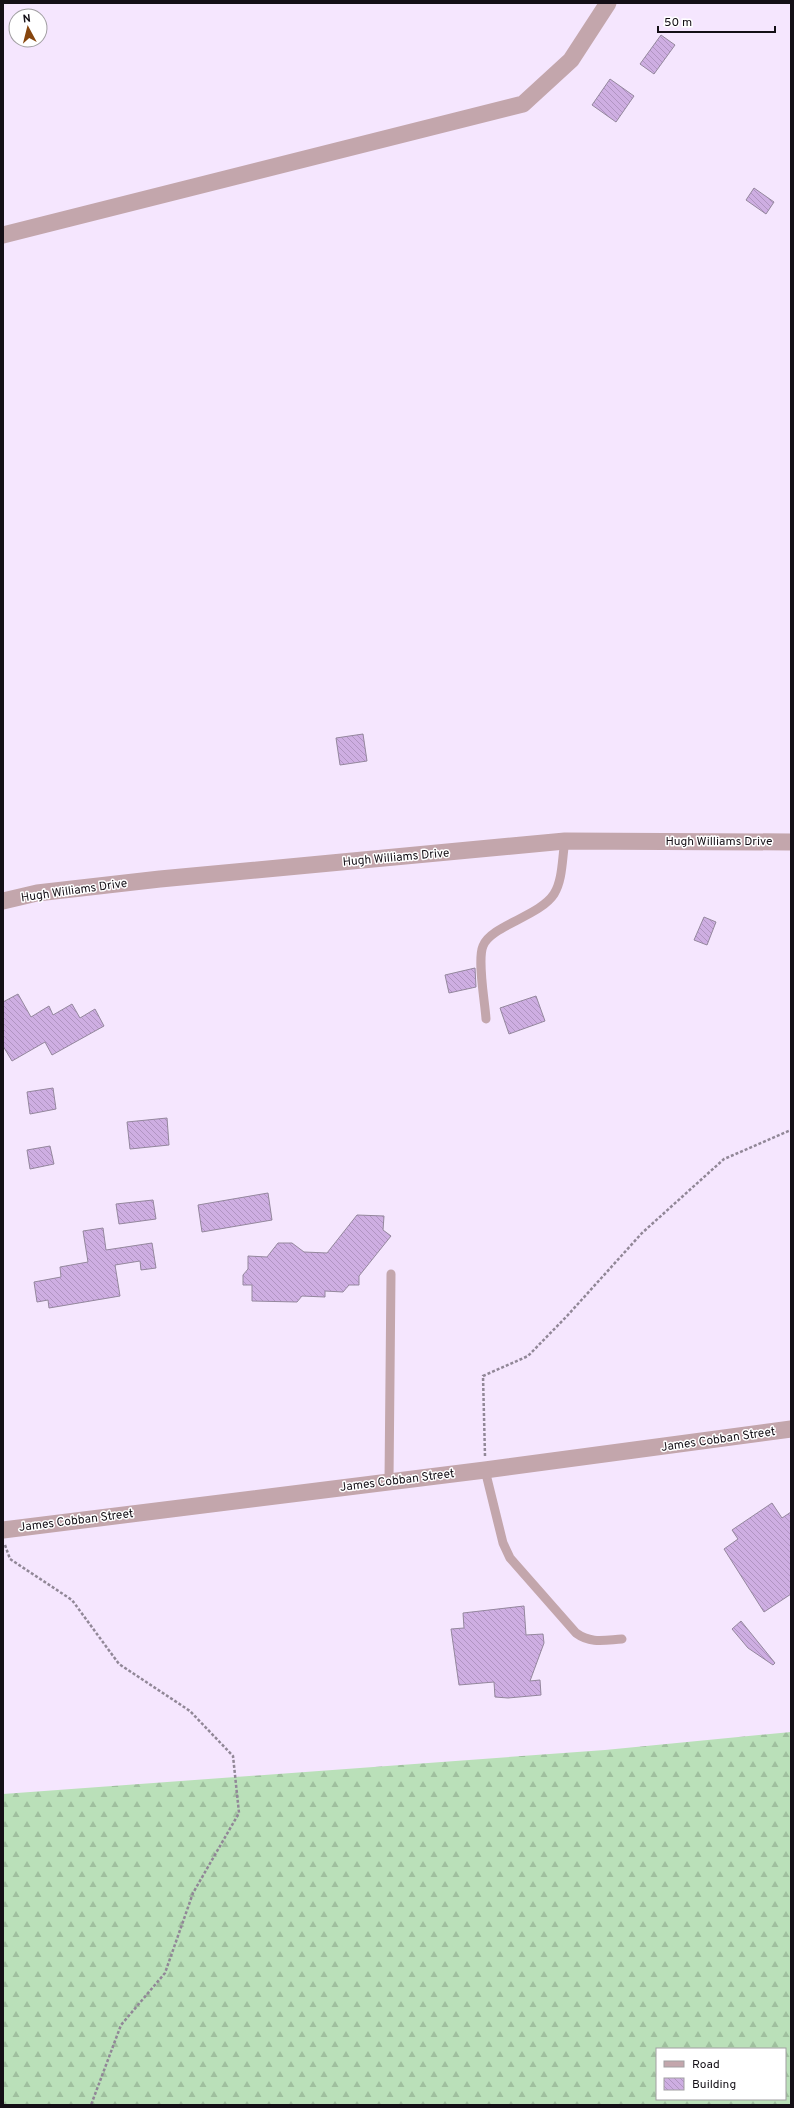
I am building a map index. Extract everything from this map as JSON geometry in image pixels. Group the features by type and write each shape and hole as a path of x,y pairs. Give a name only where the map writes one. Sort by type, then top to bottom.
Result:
{"street":[{"path":"3,235 523,104 572,60 608,3"},
{"name":"Hugh Williams Drive","path":"3,901 37,893 160,879 565,841 791,842"},
{"name":"James Cobban Street","path":"3,1530 389,1480 485,1470 791,1429"}],"lane":[{"path":"486,1019 481,956 483,944 492,935 544,906 554,894 560,878 565,841"},
{"path":"389,1480 391,1274"},
{"path":"485,1470 503,1543 510,1558 576,1633 585,1640 595,1641 622,1639"}],"path":[{"path":"485,1470 483,1376 528,1356 567,1316 642,1233 724,1159 791,1130"},
{"path":"3,1538 10,1559 72,1600 119,1664 190,1711 233,1756 239,1813 193,1893 165,1973 121,2025 91,2105"}],"green space":[{"path":"791,1732 791,2105 3,2105 3,1794 605,1750"}],"building":[{"path":"661,35 675,45 654,74 640,64"},
{"path":"610,79 634,96 616,122 592,105"},
{"path":"754,188 774,202 766,214 746,200"},
{"path":"363,734 367,761 340,765 336,738"},
{"path":"704,917 716,922 707,945 694,940"},
{"path":"475,968 476,987 449,993 445,975"},
{"path":"18,994 31,1017 49,1006 53,1015 72,1004 80,1018 95,1009 104,1026 52,1055 45,1042 12,1061 3,1046 3,1002"},
{"path":"536,996 545,1021 509,1034 500,1008"},
{"path":"53,1088 56,1109 30,1114 27,1092"},
{"path":"167,1118 169,1145 130,1149 127,1122"},
{"path":"50,1146 54,1164 30,1169 27,1150"},
{"path":"268,1193 272,1220 202,1232 198,1205"},
{"path":"153,1200 156,1219 119,1224 116,1204"},
{"path":"357,1215 384,1216 383,1230 391,1236 359,1276 359,1285 349,1285 343,1292 325,1291 325,1297 302,1296 297,1302 252,1301 252,1285 243,1285 243,1275 248,1269 248,1256 267,1257 278,1243 292,1243 304,1252 327,1253"},
{"path":"103,1228 106,1250 152,1243 156,1268 141,1270 140,1261 115,1265 120,1296 49,1308 48,1300 37,1302 34,1282 61,1277 60,1267 88,1262 83,1231"},
{"path":"772,1503 782,1518 791,1512 791,1594 764,1612 724,1549 738,1539 732,1530"},
{"path":"524,1606 526,1635 543,1634 544,1643 530,1681 540,1680 541,1695 508,1698 495,1697 494,1682 459,1685 451,1629 464,1628 463,1613"},
{"path":"741,1621 775,1663 773,1665 748,1648 732,1629"}]}
